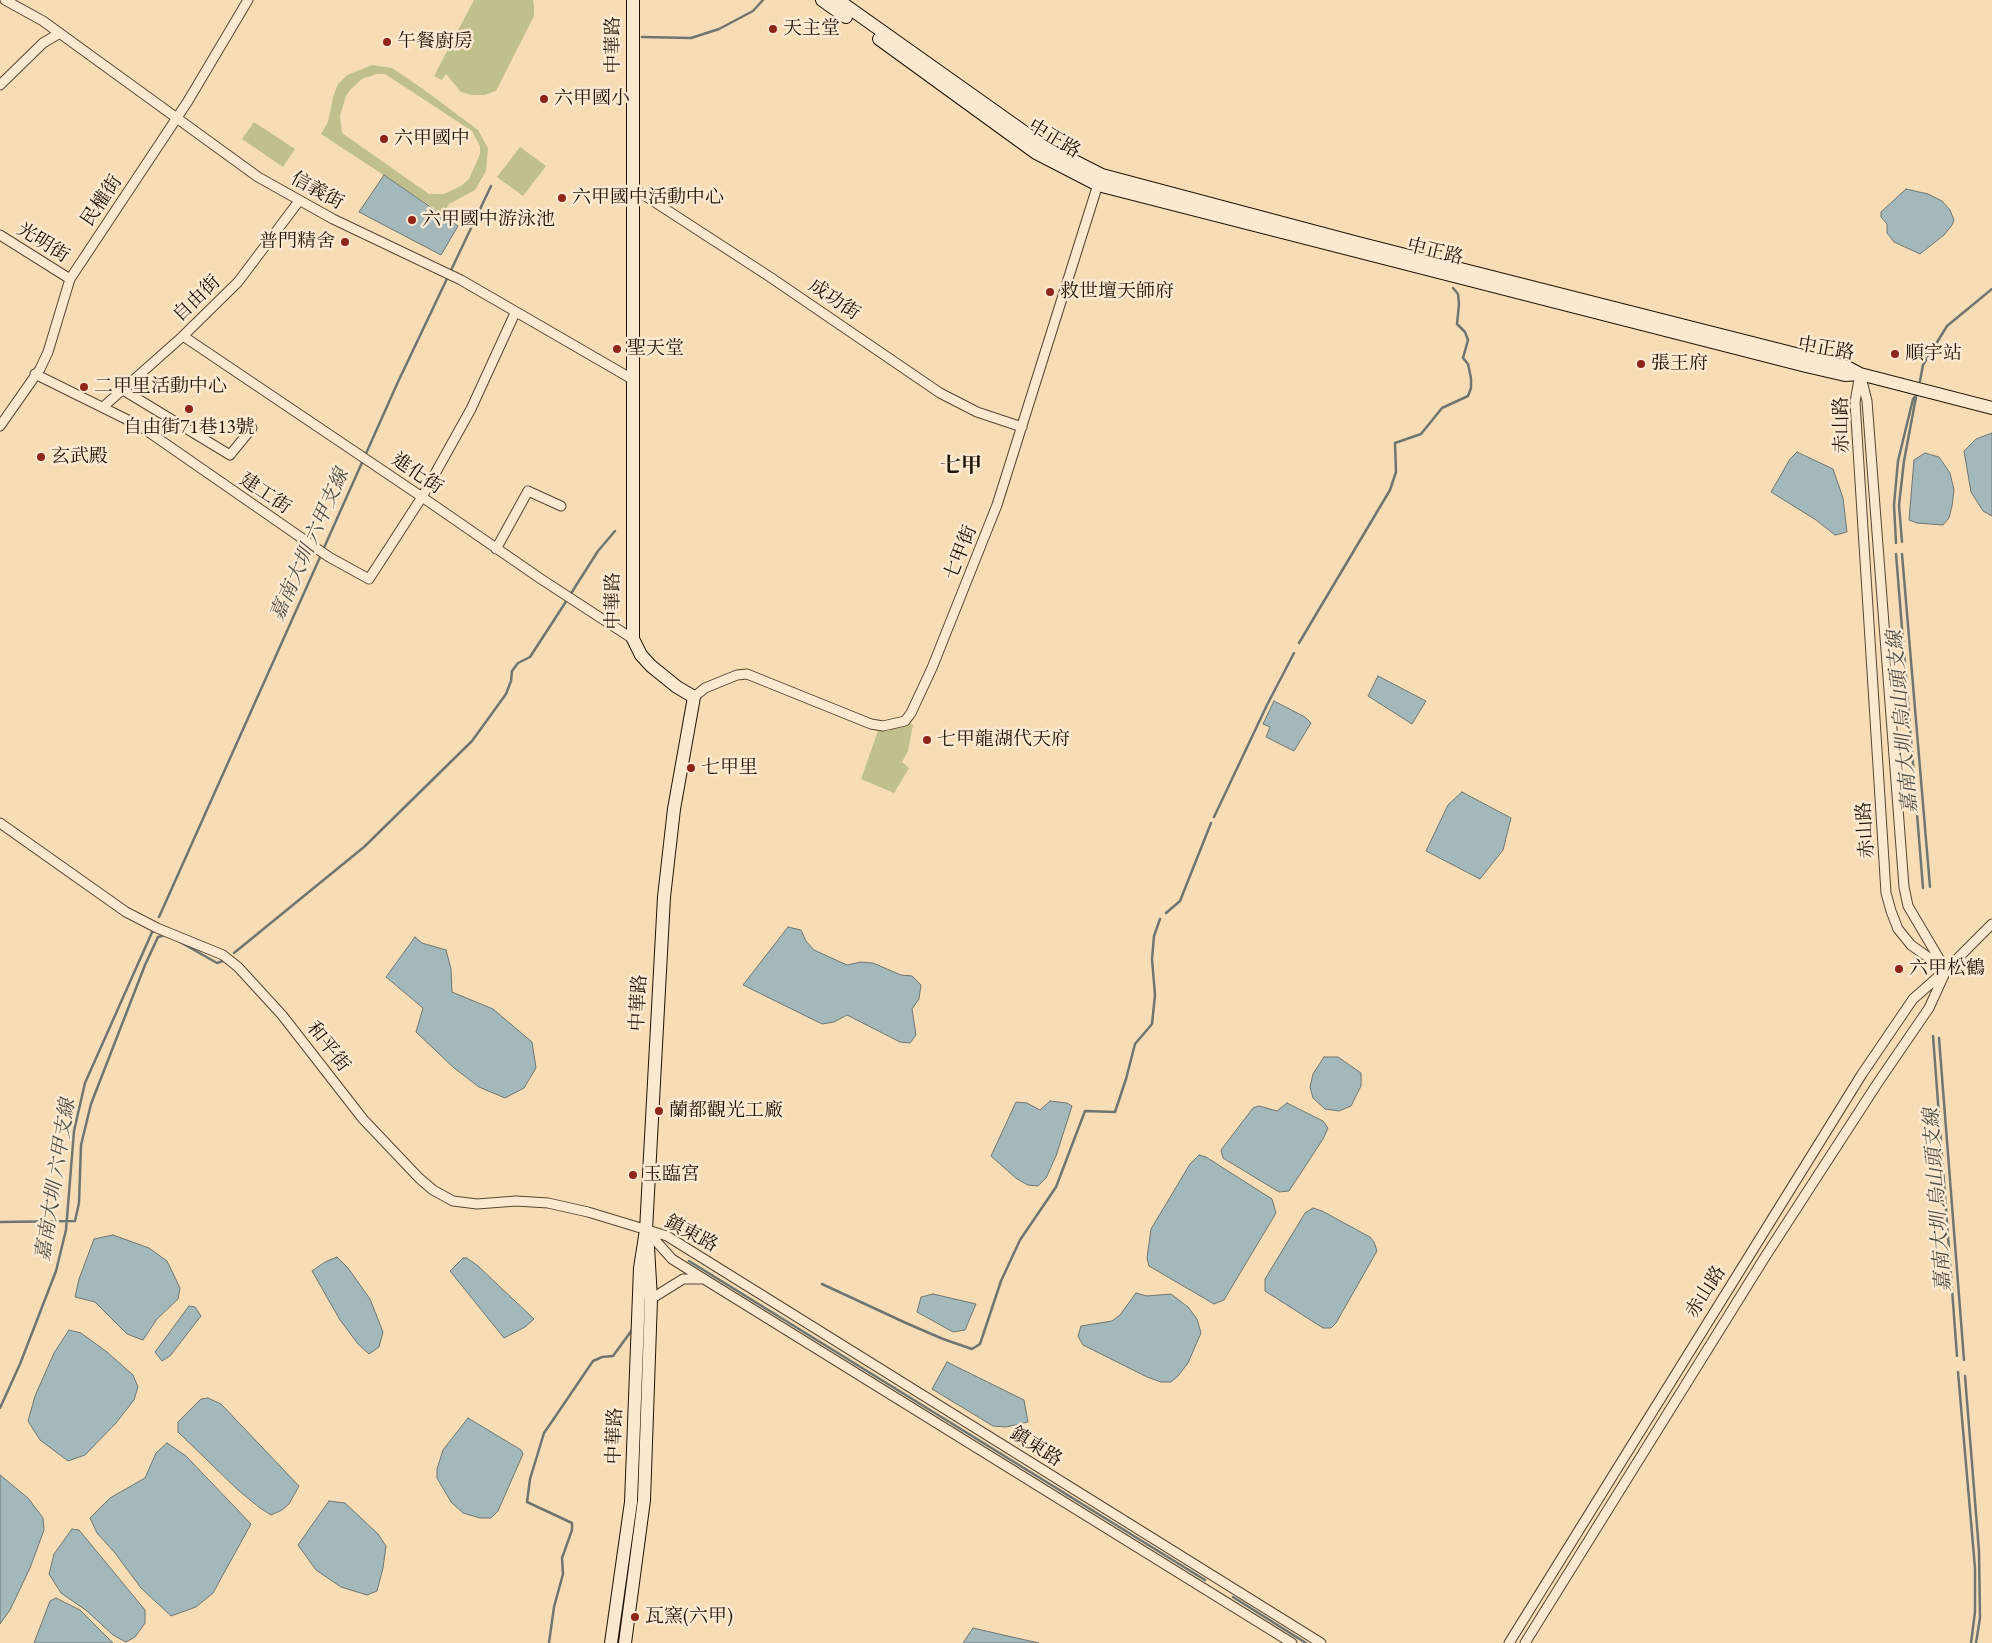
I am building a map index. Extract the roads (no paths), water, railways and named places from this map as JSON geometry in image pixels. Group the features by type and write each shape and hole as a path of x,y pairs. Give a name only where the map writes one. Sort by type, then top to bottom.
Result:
{"street":[{"name":"信義街","path":"5,0 26,10 60,33 258,177 299,201 460,280 632,379"},
{"name":"民權街","path":"0,426 48,352 70,279 178,117 248,0"},
{"name":"中華路","path":"611,1643 631,1502 640,1268 646,1230 664,896 674,810 694,697 677,687 651,666 641,655 633,639 633,0"},
{"name":"中正路","path":"822,0 1036,153 1100,180 1358,243 1847,367 1860,374 1992,408"},
{"name":"中正路","path":"838,0 1041,144 1100,180"},
{"path":"0,85 43,43 60,33"},
{"name":"七甲街","path":"694,697 705,688 737,675 747,674 871,724 883,726 905,721 912,714 987,534 1100,180"},
{"name":"成功街","path":"633,188 791,291 940,393 977,412 1022,427"},
{"name":"自由街","path":"103,407 183,336 238,282 299,201"},
{"name":"光明街","path":"0,235 70,279"},
{"name":"建工街","path":"35,374 140,426 322,552 369,579 422,497 471,409 515,313"},
{"name":"進化街","path":"183,336 496,549 633,639"},
{"name":"赤山路","path":"1860,374 1855,402 1886,894 1898,929 1912,945 1946,970"},
{"name":"赤山路","path":"1860,374 1867,401 1904,887 1908,906 1946,970"},
{"path":"123,390 230,455 252,428"},
{"path":"496,549 528,491 561,506"},
{"name":"和平街","path":"0,823 126,912 157,928 223,955 238,967 282,1015 363,1119 419,1178 433,1190 452,1200 477,1204 516,1201 548,1203 588,1212 646,1230"},
{"path":"1946,970 1992,924"},
{"name":"赤山路","path":"1509,1643 1862,1074 1913,999 1946,970"},
{"name":"赤山路","path":"1525,1643 1765,1257 1877,1084 1929,1008 1946,970"},
{"name":"中華路","path":"625,1643 644,1500 651,1299 646,1230"},
{"name":"鎮東路","path":"646,1230 672,1259 1292,1643"},
{"name":"鎮東路","path":"646,1230 667,1236 692,1250 1321,1643"},
{"path":"651,1299 683,1279 704,1279"}],"waterway":[{"name":"嘉南大圳 六甲支線","path":"642,37 691,38 719,29 753,11 763,0"},
{"name":"嘉南大圳 六甲支線","path":"323,550 397,384 491,186"},
{"path":"1299,643 1390,490 1396,472 1395,443 1421,434 1442,408 1468,396 1471,388 1471,378 1468,364 1463,358 1468,340 1465,332 1457,324 1458,294 1453,288"},
{"name":"嘉南大圳 烏山頭支線","path":"1920,381 1923,365 1947,326 1992,289"},
{"path":"1896,543 1894,505 1898,461 1913,399 1917,394"},
{"name":"嘉南大圳 烏山頭支線","path":"1902,542 1899,505 1904,461 1916,397"},
{"path":"570,595 598,551 615,531"},
{"path":"1896,554 1923,888"},
{"name":"嘉南大圳 烏山頭支線","path":"1902,554 1930,887"},
{"name":"嘉南大圳 六甲支線","path":"159,917 321,555"},
{"path":"234,953 364,847 472,741 506,694 511,681 512,671 518,663 530,657 567,600"},
{"path":"1214,817 1294,653"},
{"path":"1166,913 1180,901 1211,823"},
{"path":"822,1284 943,1339 972,1349 980,1344 1001,1281 1020,1240 1056,1187 1085,1111 1115,1112 1135,1044 1152,1024 1155,995 1152,959 1154,936 1160,919"},
{"name":"嘉南大圳 六甲支線","path":"0,1408 20,1364 56,1271 66,1230 74,1131 85,1083 153,930"},
{"path":"0,1222 75,1221 79,1203 81,1145 91,1104 145,965 158,937 166,935"},
{"path":"180,942 217,963 223,961"},
{"path":"1933,1036 1957,1356"},
{"name":"嘉南大圳 烏山頭支線","path":"1939,1038 1964,1360"},
{"path":"689,1261 1205,1580"},
{"path":"549,1643 554,1607 563,1574 562,1558 572,1530 572,1523 527,1502 530,1479 544,1433 593,1361 602,1357 613,1356 632,1330"},
{"path":"1958,1372 1975,1568 1975,1612 1971,1643"},
{"name":"嘉南大圳 烏山頭支線","path":"1965,1376 1979,1551 1980,1618 1976,1643"},
{"path":"1233,1597 1306,1643"}],"place":[{"name":"天主堂","path":"773,29"},
{"name":"午餐廚房","path":"387,42"},
{"name":"六甲國小","path":"544,99"},
{"name":"六甲國中","path":"384,139"},
{"name":"六甲國中活動中心","path":"562,198"},
{"name":"六甲國中游泳池","path":"412,220"},
{"name":"普門精舍","path":"345,242"},
{"name":"救世壇天師府","path":"1050,292"},
{"name":"聖天堂","path":"617,349"},
{"name":"順宇站","path":"1895,354"},
{"name":"張王府","path":"1641,364"},
{"name":"二甲里活動中心","path":"84,387"},
{"name":"自由街71巷13號","path":"189,409"},
{"name":"玄武殿","path":"41,457"},
{"name":"七甲龍湖代天府","path":"927,740"},
{"name":"七甲里","path":"691,768"},
{"name":"六甲松鶴","path":"1899,969"},
{"name":"蘭都觀光工廠","path":"659,1111"},
{"name":"玉臨宮","path":"633,1175"},
{"name":"瓦窯(六甲)","path":"635,1617"}],"district":[{"name":"七甲","path":"961,466"}]}
